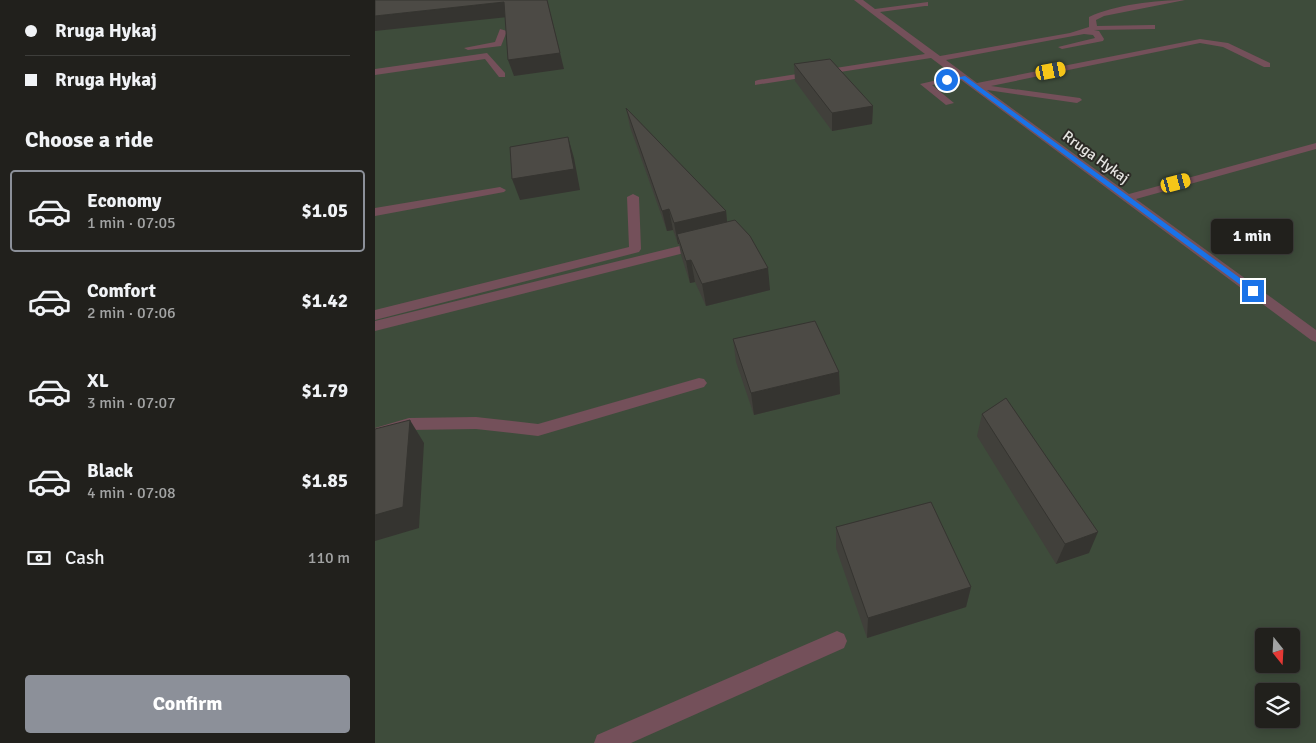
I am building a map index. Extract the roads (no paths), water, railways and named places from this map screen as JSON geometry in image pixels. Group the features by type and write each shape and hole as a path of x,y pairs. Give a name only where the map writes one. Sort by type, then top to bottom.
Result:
{"street":[{"path":"1090,30 1092,19 1102,14 1181,0"},
{"name":"Rruga Hykaj","path":"861,2 875,6 936,57 1316,337"},
{"path":"875,6 922,2 933,9"},
{"path":"758,83 936,57 1090,30 1153,28"},
{"path":"1053,49 1100,39 1096,33 1090,30"},
{"path":"461,50 499,44 503,31"},
{"path":"975,86 1200,40 1225,45 1267,65"},
{"path":"375,63 423,55"},
{"path":"375,72 487,56 502,75"},
{"path":"949,103 925,84 963,77"},
{"path":"975,86 1077,100"},
{"path":"1126,198 1316,146"},
{"path":"375,212 500,190"},
{"path":"375,314 635,249 633,197"},
{"path":"375,326 716,241"},
{"path":"375,434 409,424 476,423 538,430 699,383"},
{"path":"605,743 837,641"}]}
